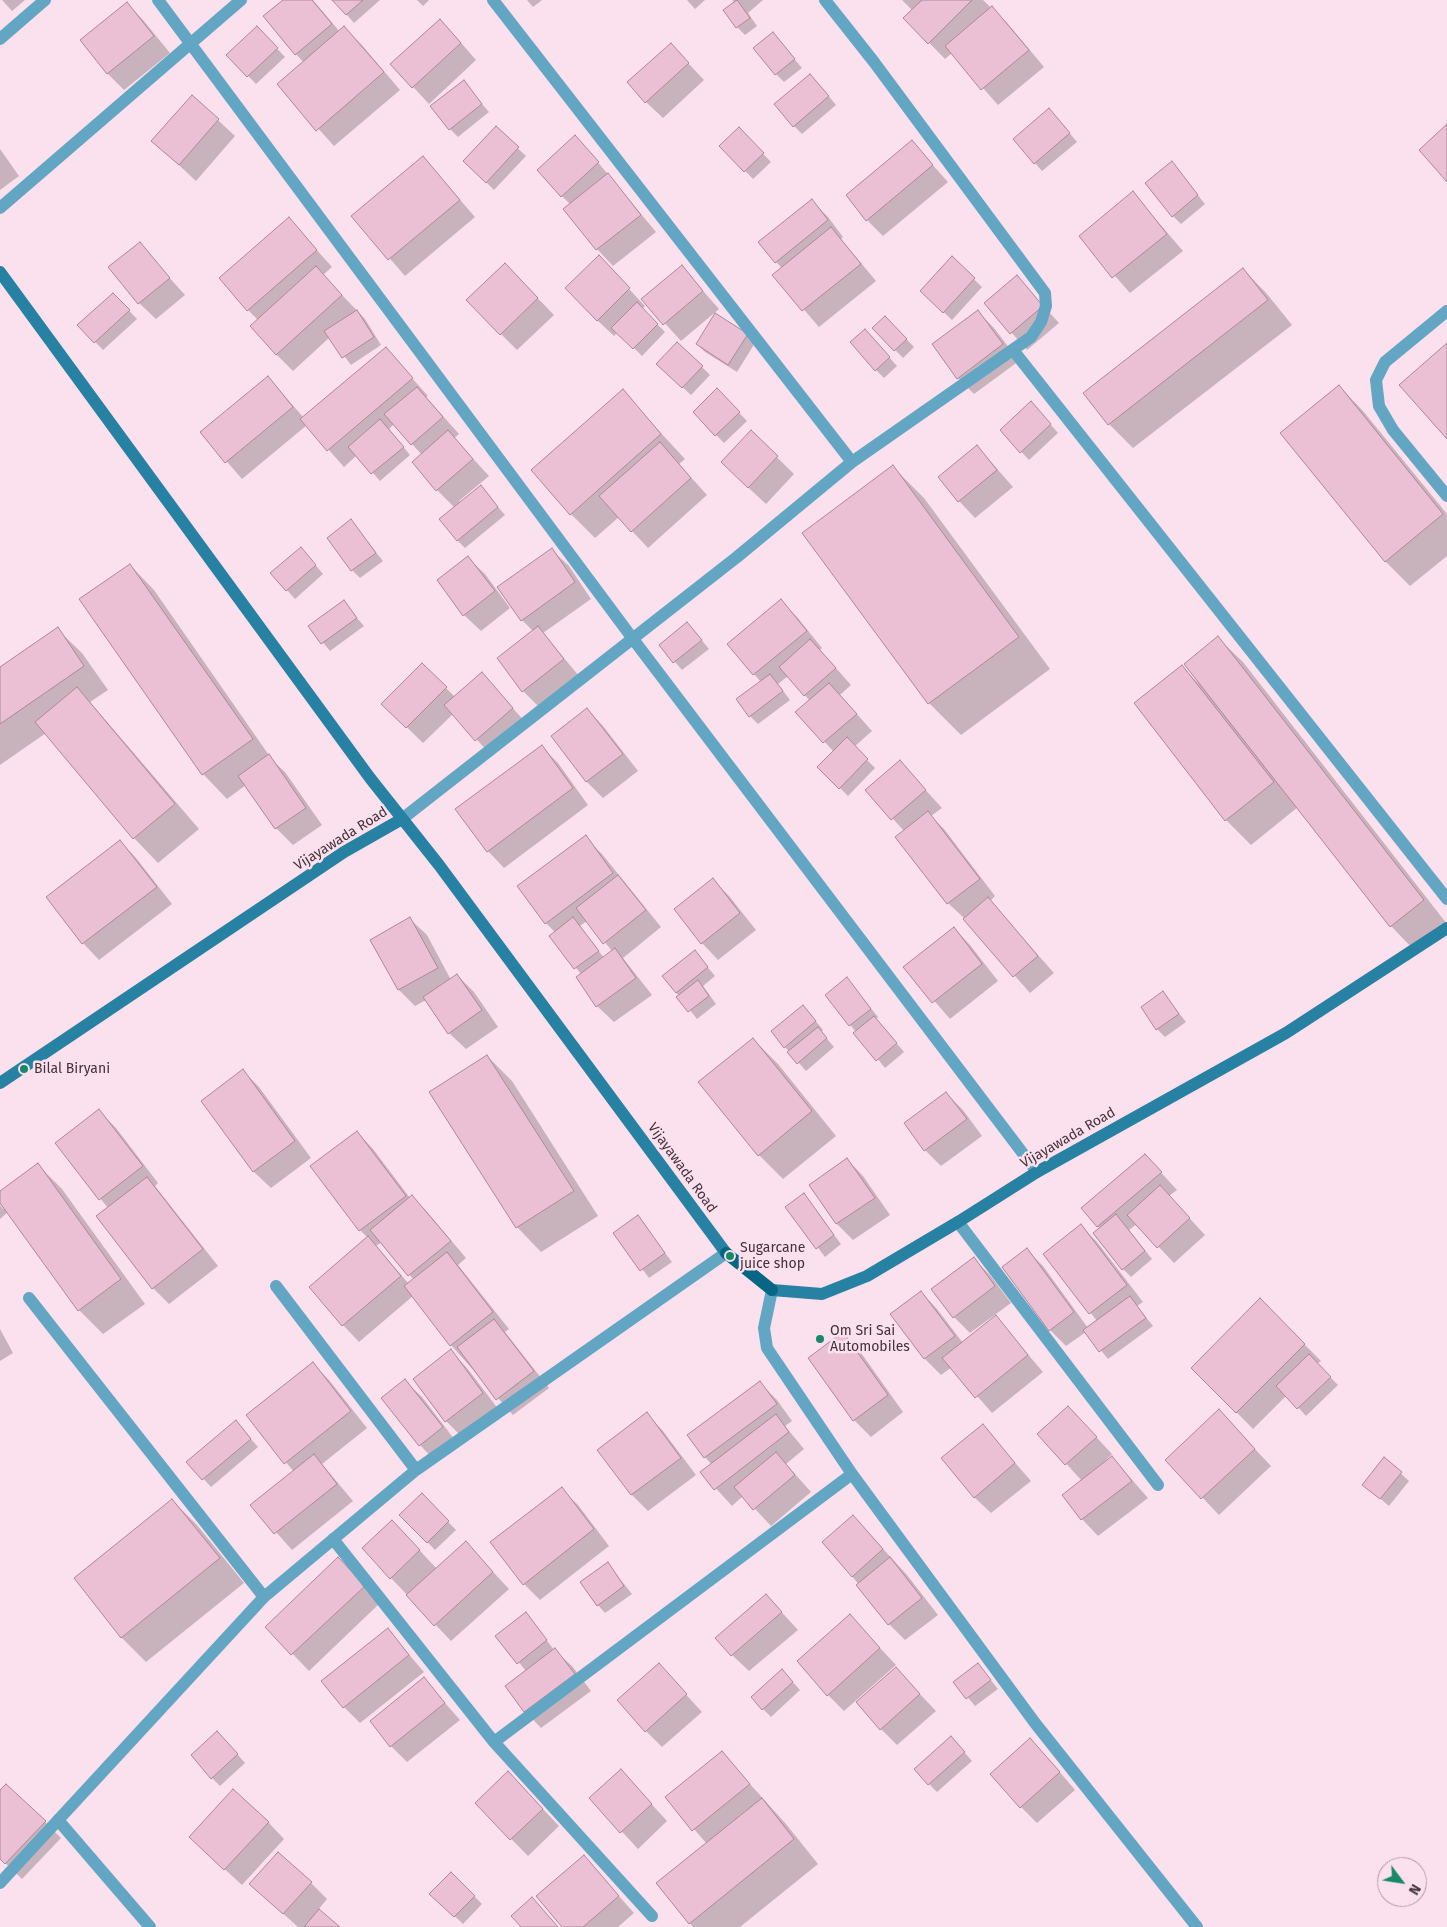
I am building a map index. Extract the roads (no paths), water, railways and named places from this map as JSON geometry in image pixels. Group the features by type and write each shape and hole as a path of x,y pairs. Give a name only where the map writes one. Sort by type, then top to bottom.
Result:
{"main road":[{"path":"0,272 402,818"},
{"name":"Vijayawada Road","path":"0,1083 344,852 402,818 445,873 726,1253 772,1290 822,1294 867,1276 1038,1172 1286,1033 1447,928"}],"street":[{"path":"0,39 45,0"},
{"path":"158,0 633,639 1038,1172"},
{"path":"0,208 241,0"},
{"path":"493,0 852,462"},
{"path":"402,818 633,639 852,462 1031,338 1042,322 1046,306 1045,293 874,62 825,0"},
{"path":"1447,311 1385,362 1376,380 1379,406 1394,430 1447,496"},
{"path":"1013,350 1447,899"},
{"path":"958,1222 1158,1484"},
{"path":"0,1883 264,1597 416,1470 726,1253"},
{"path":"276,1286 416,1470"},
{"path":"772,1290 764,1328 767,1348 852,1474 1035,1724 1197,1927"},
{"path":"29,1298 264,1597"},
{"path":"494,1742 852,1474"},
{"path":"332,1539 494,1742 652,1916"},
{"path":"58,1820 150,1927"}],"place":[{"name":"Bilal Biryani","path":"24,1069"},
{"name":"Sugarcane juice shop","path":"730,1256"},
{"name":"Om Sri Sai Automobiles","path":"820,1339"}]}
